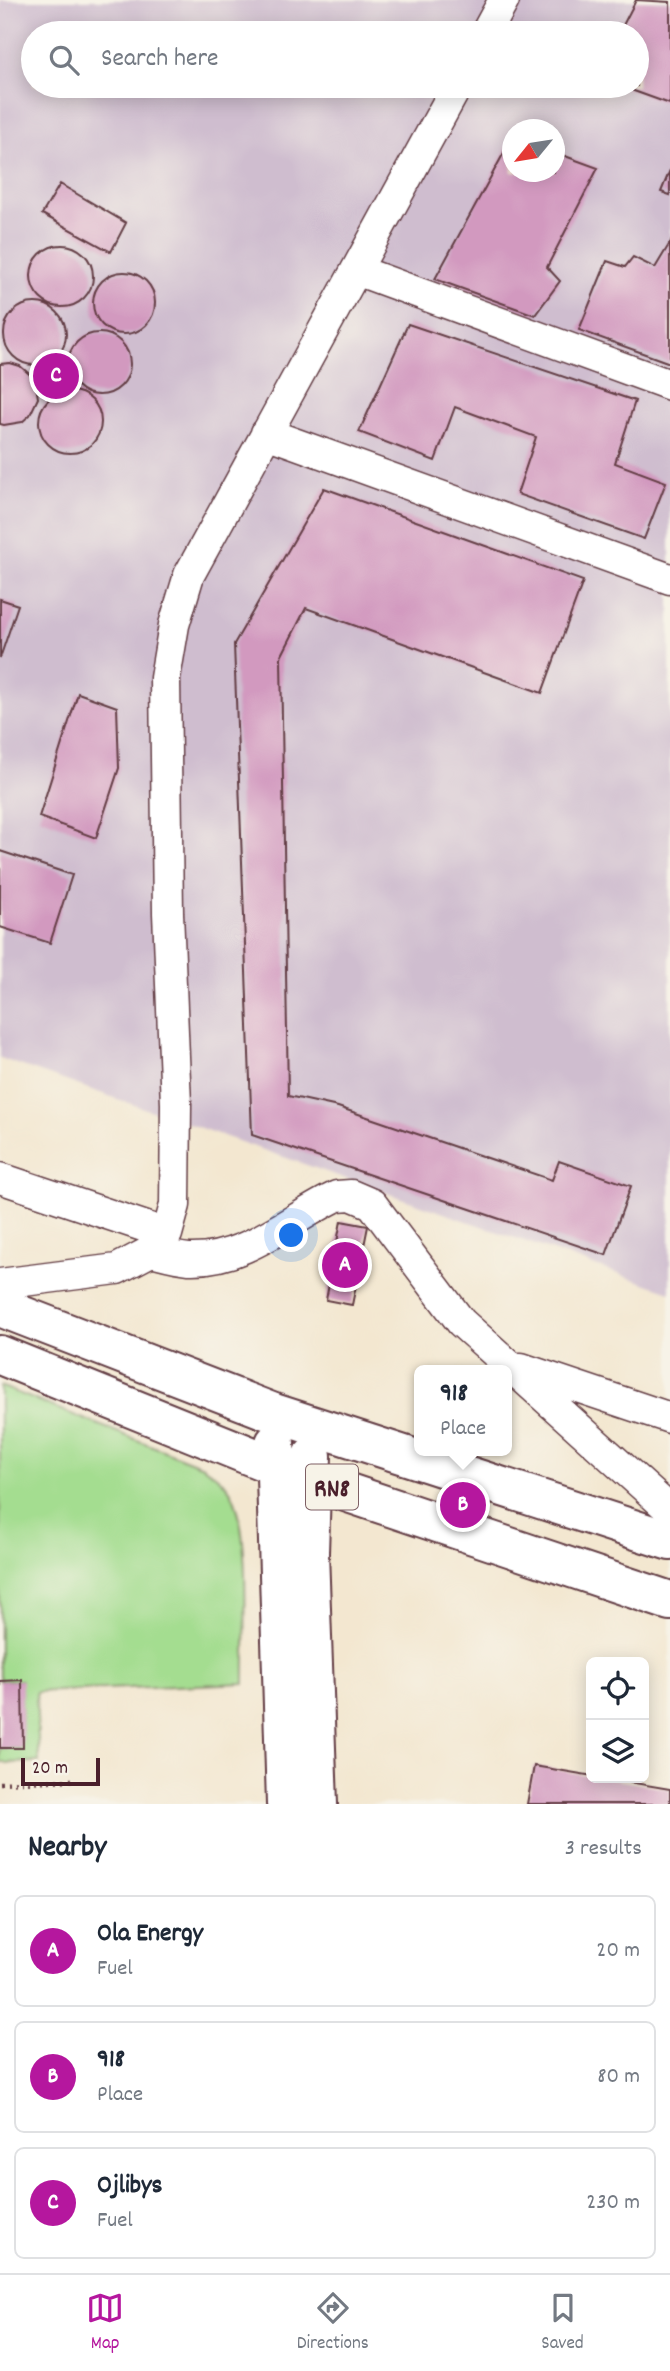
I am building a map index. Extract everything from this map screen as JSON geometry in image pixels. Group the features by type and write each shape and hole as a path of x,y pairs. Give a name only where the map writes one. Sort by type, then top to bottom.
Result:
{"main road":[{"name":"RN8","path":"0,1307 314,1427 670,1541"},
{"name":"RN8","path":"0,1355 293,1473 670,1601"},
{"path":"274,1413 293,1473 310,1630 318,1804"},
{"path":"286,1804 293,1473 314,1427"}],"street":[{"path":"493,21 504,0"},
{"path":"0,1284 117,1269 159,1242 175,1205 176,1115 168,913 165,678 174,625 189,575 450,98"},
{"path":"356,270 670,385"},
{"path":"267,433 670,579"},
{"path":"0,1178 159,1242 190,1259 233,1252 274,1234 337,1196 343,1194 362,1198 382,1214 433,1289 461,1322 509,1364 670,1418"},
{"path":"512,1367 670,1510"}],"path":[{"path":"0,1783 72,1780"}],"shaded area":[{"path":"0,0 670,0 670,1292 0,1058"}],"green space":[{"path":"0,1386 203,1466 227,1487 239,1514 242,1536 245,1683 36,1692 39,1762 0,1763 0,1748 22,1748 21,1680 0,1681"}],"building":[{"path":"636,0 670,2 670,104 649,96 649,21 625,21"},
{"path":"502,156 502,182 565,182 565,156 598,168 547,267 560,281 535,315 435,279"},
{"path":"670,170 670,195 661,192"},
{"path":"60,184 126,223 111,252 42,214"},
{"path":"670,243 670,363 579,330 607,261 625,267 633,257 655,268"},
{"path":"62,245 84,254 93,276 84,298 62,307 40,298 31,276 40,254"},
{"path":"124,272 146,281 155,303 146,325 124,334 102,325 93,303 102,281"},
{"path":"35,303 57,312 66,334 57,356 35,365 13,356 4,334 13,312"},
{"path":"408,324 635,401 615,463 666,482 644,539 517,494 536,437 455,407 435,461 359,432"},
{"path":"99,333 121,342 130,364 121,386 99,395 77,386 68,364 77,342"},
{"path":"0,364 20,366 35,379 38,398 30,415 22,422 4,425 0,424"},
{"path":"70,391 92,400 101,422 92,444 70,453 48,444 39,422 48,400"},
{"path":"324,488 583,581 542,693 306,608 281,657 288,1096 338,1107 552,1180 559,1161 631,1186 606,1255 252,1135 234,644"},
{"path":"0,599 18,605 0,658"},
{"path":"78,693 117,707 119,768 96,838 39,817"},
{"path":"0,851 72,875 50,943 0,927"},
{"path":"341,1221 368,1226 352,1305 326,1300"},
{"path":"22,1680 23,1748 0,1748 0,1681"},
{"path":"534,1766 586,1775 586,1783 635,1783 670,1789 670,1804 527,1804"}],"place":[{"name":"Ojlibys","path":"56,376"},
{"name":"Ola Energy","path":"345,1265"},
{"name":"918","path":"463,1505"}]}
